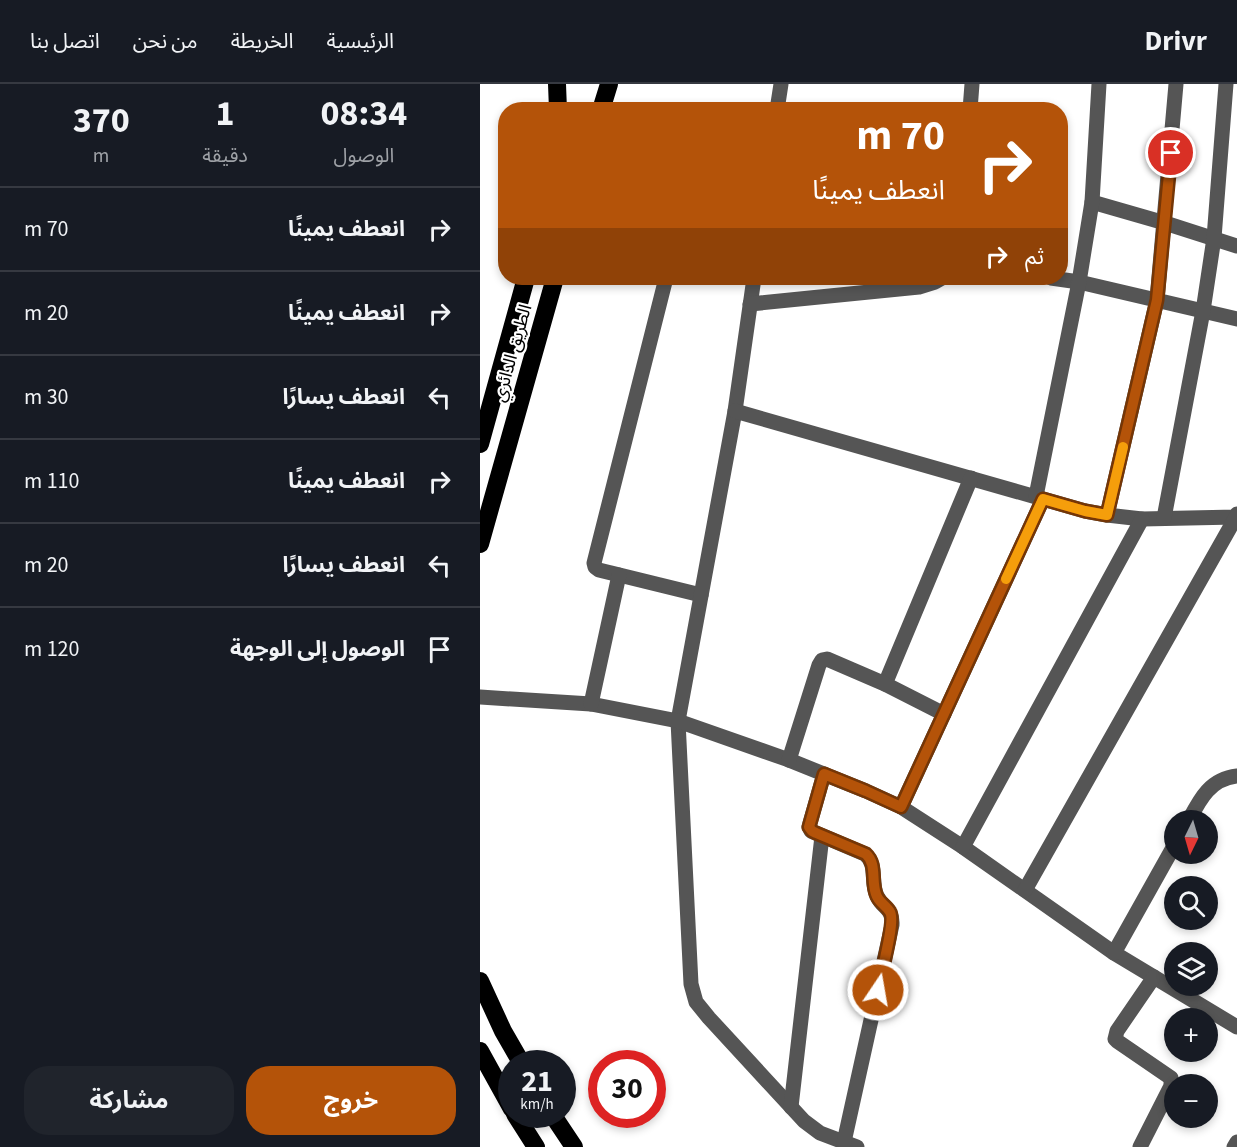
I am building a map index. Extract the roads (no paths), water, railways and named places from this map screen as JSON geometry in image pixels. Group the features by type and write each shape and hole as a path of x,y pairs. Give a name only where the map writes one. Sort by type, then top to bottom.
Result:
{"highway":[{"path":"557,84 558,102"},
{"path":"603,102 609,84"},
{"name":"الطريق الدائري","path":"480,444 524,285"},
{"name":"الطريق الدائري","path":"480,544 553,285"},
{"path":"480,981 514,1050"},
{"path":"480,1051 498,1084"},
{"path":"524,1128 536,1147"},
{"path":"561,1128 574,1147"}],"street":[{"path":"778,102 781,84"},
{"path":"971,102 972,84"},
{"path":"901,807 1040,497 1092,202 1099,84"},
{"path":"1107,515 1157,300 1176,84"},
{"path":"1164,518 1203,311 1214,238 1226,84"},
{"path":"1092,202 1237,246"},
{"path":"1068,280 1237,319"},
{"path":"664,285 594,563 599,570 701,595"},
{"path":"753,285 735,411 678,721 691,984 696,1002 709,1018 804,1121 820,1133 850,1144 892,918 891,913 876,894 870,858 866,854 812,831 809,827 824,774"},
{"path":"750,304 925,285"},
{"path":"735,411 1085,511 1142,519 1236,516"},
{"path":"885,684 970,478"},
{"path":"1025,890 1236,516"},
{"path":"963,847 1142,519"},
{"path":"591,704 619,575"},
{"path":"789,760 822,660 832,660 944,714"},
{"path":"480,697 591,704 678,721 789,760 866,791 901,807 963,847 1114,953 1237,1027"},
{"path":"1194,810 1207,790 1229,777 1237,776"},
{"path":"791,1107 822,836"},
{"path":"1114,953 1164,864"},
{"path":"1140,1147 1172,1078 1117,1041 1115,1034 1154,977"},
{"path":"1234,1147 1237,1142"}]}
